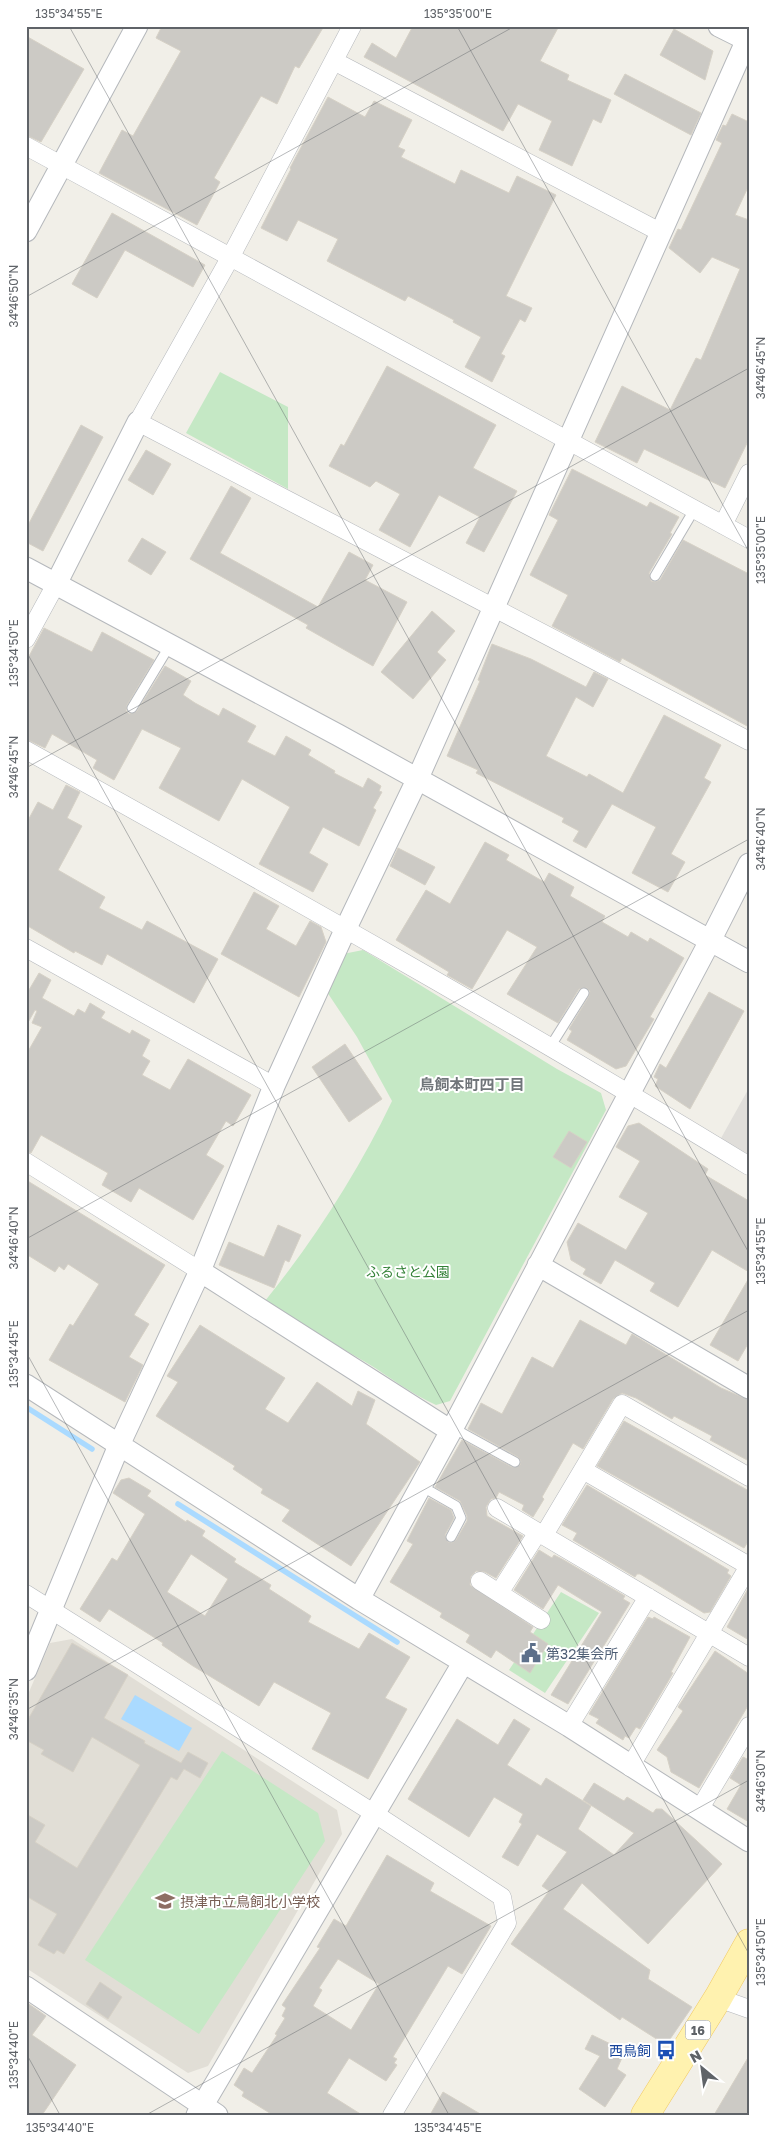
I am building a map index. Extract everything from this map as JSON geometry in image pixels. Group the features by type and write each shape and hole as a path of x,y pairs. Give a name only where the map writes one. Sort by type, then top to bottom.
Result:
{"main road":[{"name":"16","path":"646,2115 718,1998 749,1943"}],"street":[{"path":"26,231 137,26"},
{"path":"26,639 138,422 230,258 352,26"},
{"path":"26,1670 120,1443 200,1271 274,1086 346,928 417,780 660,232 748,39 720,26"},
{"path":"334,61 660,232"},
{"path":"26,146 749,539"},
{"path":"138,422 494,606 749,742"},
{"path":"723,525 749,473"},
{"path":"26,568 749,962"},
{"path":"26,750 346,928 629,1092 749,1166"},
{"path":"359,1599 452,1430 749,864"},
{"path":"26,948 274,1086"},
{"path":"26,1162 452,1430"},
{"path":"538,1265 749,1388"},
{"path":"26,1385 120,1443 359,1599 569,1726 630,1767 749,1841"},
{"path":"500,1593 583,1470 622,1404 749,1478"},
{"path":"583,1470 749,1566 630,1767"},
{"path":"497,1508 749,1657"},
{"path":"480,1581 541,1620"},
{"path":"26,1594 375,1814 502,1897 507,1923 392,2115"},
{"path":"569,1726 648,1597"},
{"path":"26,1987 205,2112 463,1663"},
{"path":"699,1810 749,1726"},
{"path":"718,1998 749,2009"}],"lane":[{"path":"655,576 694,510"},
{"path":"132,708 170,646"},
{"path":"550,1047 584,992"},
{"path":"452,1430 515,1462"},
{"path":"421,1486 456,1506 461,1518 451,1537"}],"shaded area":[{"path":"749,1088 749,1156 720,1140"},
{"name":"摂津市立鳥飼北小学校","path":"72,1639 337,1810 342,1834 208,2066 188,2073 26,1968 26,1699 50,1643"}],"green space":[{"path":"220,372 288,407 288,489 186,433"},
{"name":"ふるさと公園","path":"363,950 557,1069 601,1093 606,1110 450,1401 436,1405 409,1391 265,1301 301,1254 350,1179 392,1101 357,1037 327,992 343,954"},
{"path":"561,1592 599,1613 545,1693 509,1670"},
{"path":"222,1751 318,1813 325,1841 199,2034 85,1960"}],"water":[{"path":"135,1695 192,1728 179,1751 121,1719"}],"building":[{"path":"162,26 324,26 299,68 295,66 277,104 261,96 214,178 220,182 197,225 99,173 122,130 133,136 181,51 156,38"},
{"path":"413,26 559,26 540,61 569,75 567,80 611,100 601,123 593,119 572,166 539,150 552,121 518,104 503,131 364,57 372,43 396,58"},
{"path":"674,29 713,51 705,80 660,55"},
{"path":"26,36 84,69 41,142 26,135"},
{"path":"625,74 701,113 691,135 614,94"},
{"path":"328,97 365,117 374,101 412,120 398,147 405,150 401,157 455,184 461,170 509,193 517,176 556,195 506,296 532,308 525,322 520,319 501,354 505,356 492,382 465,367 481,337 453,322 454,320 408,296 405,301 327,261 338,239 298,220 287,241 261,228 290,168"},
{"path":"732,114 749,122 749,185 735,215 749,220 749,439 725,488 644,449 637,463 595,442 622,386 670,410 696,358 701,360 740,269 712,257 700,273 669,248 678,229 681,230 722,143 716,140 723,125 726,126"},
{"path":"112,213 205,265 193,287 125,250 97,298 72,284"},
{"path":"387,366 496,425 473,468 517,491 484,552 466,543 480,517 439,495 410,547 379,530 400,494 376,481 370,487 329,466 341,444 344,446"},
{"path":"81,425 103,437 43,551 26,542 26,529"},
{"path":"146,450 171,464 153,495 128,480"},
{"path":"572,469 647,507 650,502 679,517 670,533 672,534 649,573 651,581 660,580 683,540 749,574 749,727 622,658 620,662 552,626 568,595 530,575 558,520 549,515"},
{"path":"231,486 251,498 220,553 318,607 349,552 373,565 365,580 407,602 373,666 306,628 308,625 190,559"},
{"path":"142,538 166,552 151,575 128,561"},
{"path":"432,611 455,631 437,652 446,660 413,699 381,672"},
{"path":"44,628 92,652 102,632 154,660 127,705 126,711 129,714 137,711 165,666 191,681 183,695 195,703 219,716 223,708 256,726 247,742 275,756 286,736 311,750 308,755 335,771 334,773 363,788 368,778 381,786 379,791 382,792 373,808 376,810 359,846 323,827 309,853 328,864 313,892 259,864 290,807 242,779 219,821 159,788 181,748 142,729 114,780 93,768 97,760 52,734 45,748 26,739 26,662"},
{"path":"492,644 531,659 586,687 594,672 608,679 593,707 576,697 546,756 587,777 589,774 623,793 664,715 721,745 704,778 711,782 671,854 685,862 668,892 632,873 656,827 612,804 586,848 573,841 579,831 562,822 564,818 476,773 478,770 447,756 480,681 478,680"},
{"path":"66,785 80,792 67,818 82,826 58,870 105,897 99,908 142,930 147,921 218,959 194,1003 107,954 102,965 75,951 74,953 26,925 26,824 38,802 53,810"},
{"path":"485,842 509,855 506,860 544,882 549,873 574,887 570,896 605,916 602,922 628,937 631,932 648,942 650,938 684,958 650,1017 654,1019 626,1066 616,1069 567,1040 572,1031 569,1029 589,996 590,991 587,988 579,989 558,1023 507,994 537,947 507,930 472,989 447,975 449,972 396,940 426,890 450,904"},
{"path":"398,848 435,867 425,885 390,866"},
{"path":"254,892 279,906 266,929 296,946 310,921 321,927 326,942 299,997 221,954"},
{"path":"39,973 51,980 42,998 74,1016 78,1009 85,1013 90,1003 105,1012 101,1018 130,1034 132,1030 150,1040 142,1056 150,1061 142,1075 170,1090 188,1059 251,1095 233,1126 226,1121 206,1155 224,1166 193,1220 139,1188 131,1202 102,1185 108,1173 41,1135 31,1153 26,1151 26,1055 42,1027 32,1023 37,1011 35,1010 26,1026 26,988 29,990"},
{"path":"709,992 744,1011 690,1109 655,1086 658,1079 654,1077 660,1064 666,1068"},
{"path":"345,1044 382,1099 349,1122 312,1067"},
{"path":"639,1123 708,1169 705,1175 749,1201 749,1272 712,1250 678,1307 650,1291 655,1283 615,1260 601,1284 583,1274 586,1269 571,1260 567,1242 578,1223 626,1250 648,1213 619,1197 640,1161 616,1147 628,1126"},
{"path":"569,1131 587,1142 571,1168 553,1157"},
{"path":"26,1180 165,1265 134,1315 149,1324 129,1357 143,1365 125,1402 49,1360 70,1324 73,1326 99,1284 68,1264 64,1270 59,1266 55,1272 26,1254"},
{"path":"278,1225 301,1235 289,1262 285,1260 274,1288 219,1265 229,1242 264,1257"},
{"path":"749,1278 749,1342 738,1361 710,1345"},
{"path":"580,1320 626,1345 632,1334 721,1388 749,1400 749,1461 710,1440 712,1436 674,1416 672,1419 636,1398 622,1393 613,1399 583,1449 573,1443 542,1497 544,1499 533,1517 522,1510 524,1505 499,1492 496,1498 491,1499 486,1507 487,1516 523,1536 496,1578 485,1572 476,1571 471,1576 470,1585 533,1627 530,1632 548,1644 530,1673 496,1650 491,1658 466,1642 470,1635 440,1617 442,1613 390,1582 413,1544 407,1541 429,1498 451,1510 454,1518 445,1535 448,1542 452,1543 456,1540 467,1521 467,1516 460,1501 435,1487 462,1440 512,1467 520,1465 521,1461 518,1457 468,1429 481,1403 502,1414 532,1357 553,1368"},
{"path":"200,1325 285,1378 265,1409 288,1423 317,1382 352,1406 358,1391 375,1400 366,1424 420,1462 351,1566 282,1521 290,1510 261,1493 263,1489 233,1469 235,1466 156,1416 178,1382 167,1376"},
{"path":"624,1421 749,1491 749,1540 744,1548 597,1466"},
{"path":"129,1478 151,1491 147,1496 186,1522 187,1520 205,1531 202,1536 236,1559 234,1562 271,1585 269,1589 311,1616 308,1622 359,1649 369,1633 410,1657 385,1698 407,1709 368,1779 312,1749 331,1713 274,1682 259,1706 193,1666 162,1645 163,1643 109,1609 100,1622 80,1609 112,1558 117,1561 145,1514 113,1493 121,1480","holes":["191,1554 228,1579 205,1616 167,1592"]},
{"path":"587,1485 729,1570 727,1573 731,1576 710,1612 704,1613 640,1574 637,1574 635,1577 573,1540 577,1533 562,1525"},
{"path":"539,1550 552,1558 554,1555 562,1559 625,1596 623,1599 630,1603 568,1704 551,1695 602,1612 558,1585 543,1609 514,1590"},
{"path":"749,1587 749,1640 727,1627"},
{"path":"648,1617 653,1619 654,1617 690,1637 671,1672 673,1673 640,1729 636,1727 629,1738 625,1736 623,1740 596,1723 599,1719 589,1714"},
{"path":"72,1643 128,1675 104,1718 181,1763 188,1752 208,1763 200,1778 184,1769 177,1780 171,1777 64,1954 57,1950 54,1954 38,1945 57,1914 26,1896 26,1814 45,1825 35,1842 77,1868 140,1765 92,1737 73,1772 41,1754 44,1750 26,1740 26,1723"},
{"path":"715,1651 749,1674 749,1704 699,1788 671,1772 667,1757 657,1750 683,1711 678,1707"},
{"path":"457,1719 498,1745 514,1719 530,1729 507,1765 541,1786 546,1778 591,1806 578,1829 614,1855 634,1833 583,1800 594,1783 624,1801 627,1797 653,1813 656,1809 662,1809 722,1864 648,1944 582,1883 563,1909 650,1970 648,1979 692,2007 666,2045 622,2017 620,2020 511,1944 549,1891 542,1886 567,1852 537,1834 518,1866 502,1857 522,1824 519,1822 523,1814 494,1797 469,1837 408,1799"},
{"path":"743,1757 749,1760 749,1822 727,1809 741,1785 730,1778"},
{"path":"387,1855 434,1883 430,1891 491,1926 462,1974 448,1966 393,2057 397,2059 394,2063 397,2065 386,2081 349,2058 327,2093 362,2115 273,2115 242,2096 244,2092 234,2085 244,2068 252,2073 277,2035 275,2034 285,2018 282,2016 286,2008 282,2005 320,1948 317,1947 334,1919 346,1926","holes":["338,1959 379,1984 351,2030 313,2006 322,1990 319,1988"]},
{"path":"100,1982 122,1997 108,2019 86,2004"},
{"path":"26,2002 46,2016 32,2035 76,2065 42,2115 26,2115"},
{"path":"592,2035 625,2051 617,2069 626,2075 605,2107 579,2089 600,2056 585,2049"},
{"path":"749,2056 749,2115 714,2115"},
{"path":"443,2092 482,2115 430,2115"}],"waterway":[{"path":"26,1407 92,1449"},
{"path":"178,1504 397,1642"}],"place":[{"name":"第32集会所","path":"531,1653"},
{"name":"摂津市立鳥飼北小学校","path":"165,1901"},
{"name":"西鳥飼","path":"666,2050"}],"district":[{"name":"鳥飼本町四丁目","path":"472,1084"}]}
